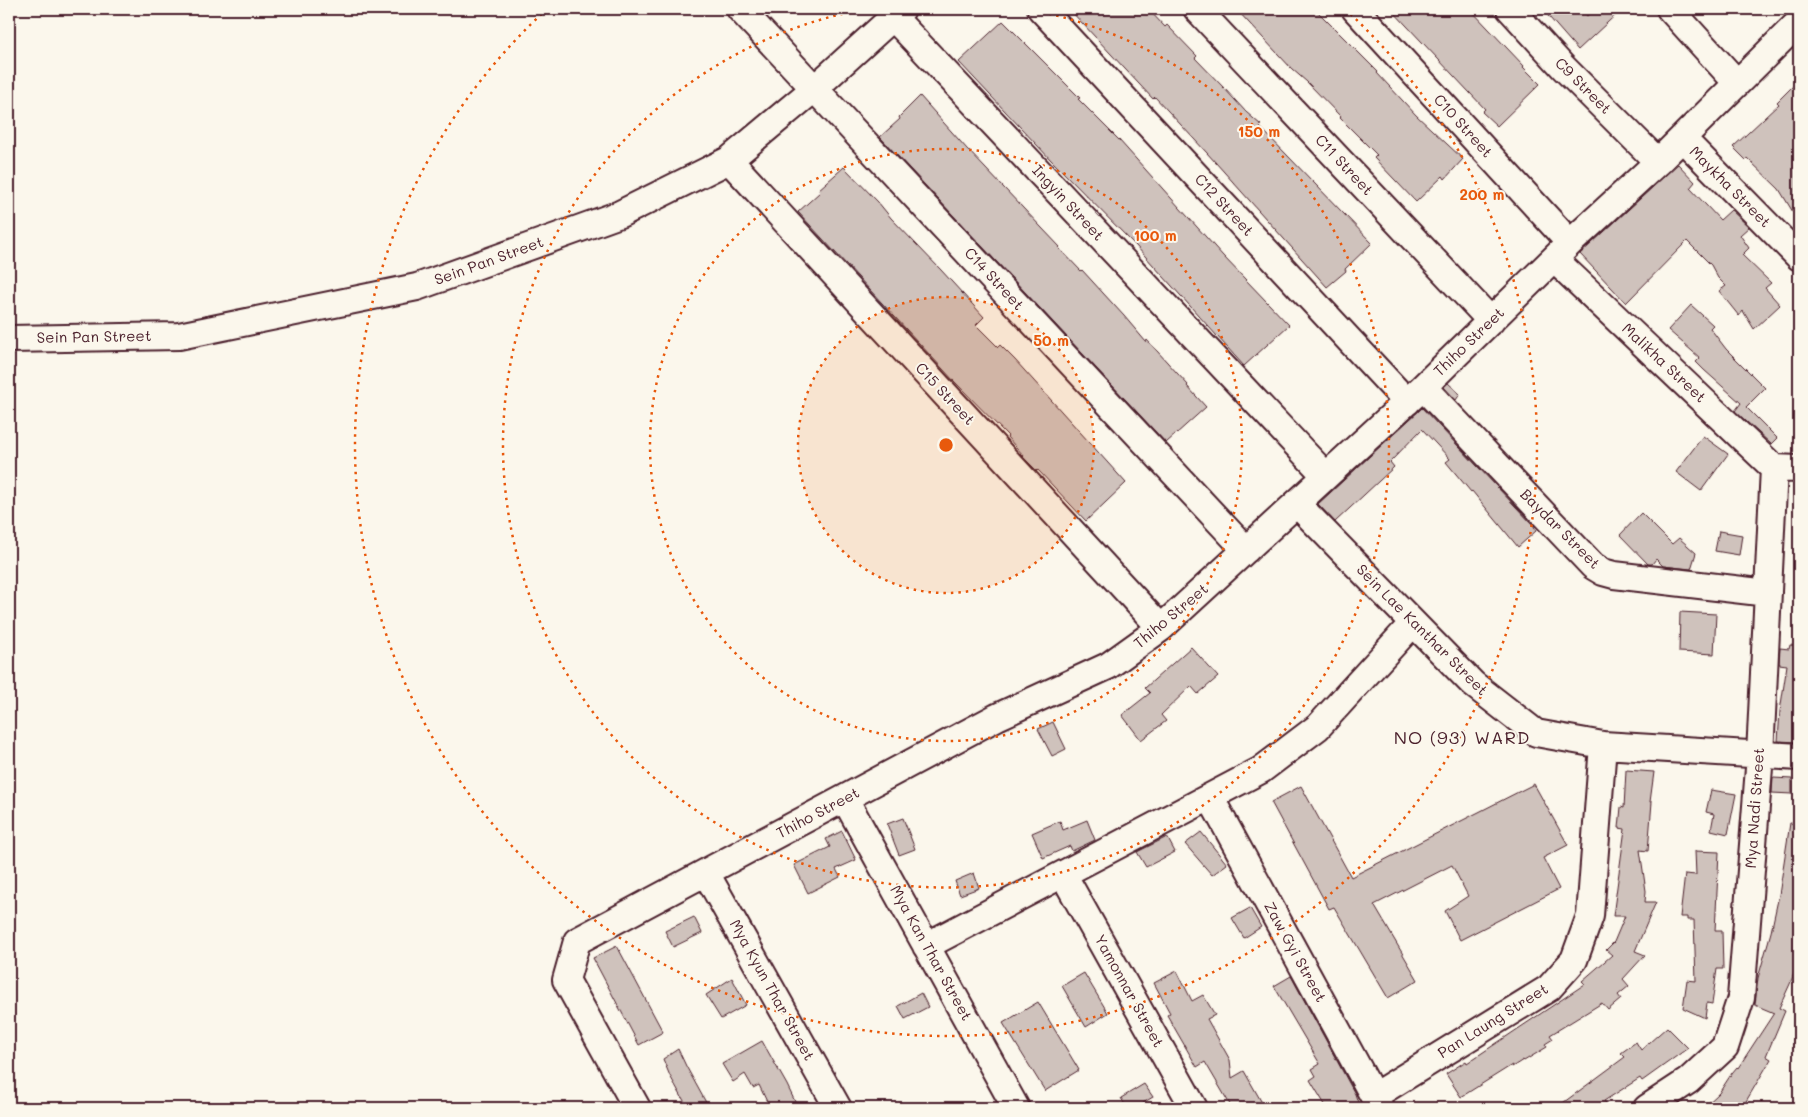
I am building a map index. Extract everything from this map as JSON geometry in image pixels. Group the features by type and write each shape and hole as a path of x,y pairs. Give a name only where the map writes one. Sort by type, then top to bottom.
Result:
{"street":[{"name":"C14 Street","path":"740,9 1246,550"},
{"name":"C12 Street","path":"1041,9 1415,394"},
{"name":"C11 Street","path":"1197,9 1491,321"},
{"name":"C10 Street","path":"1356,9 1562,251"},
{"name":"C9 Street","path":"1510,9 1564,67 1658,162"},
{"path":"1670,9 1737,83"},
{"name":"Sein Pan Street","path":"9,339 178,336 417,287 620,214 728,160 815,88 898,13"},
{"name":"Ingyin Street","path":"898,13 1326,476"},
{"name":"Thiho Street","path":"637,1108 566,980 577,941 997,717 1108,666 1161,628 1415,394 1562,251 1658,162 1799,22"},
{"name":"Maykha Street","path":"1682,138 1799,257"},
{"name":"C15 Street","path":"728,160 1161,628"},
{"name":"Malikha Street","path":"1562,251 1774,468"},
{"name":"Baydar Street","path":"1415,394 1598,569 1614,575 1768,593"},
{"path":"1774,468 1799,469"},
{"name":"Mya Nadi Street","path":"1647,1108 1688,1081 1725,1047 1741,998 1760,755 1774,468"},
{"name":"Sein Lae Kanthar Street","path":"1297,504 1473,684 1536,733 1604,745 1799,757"},
{"path":"926,946 1261,770 1318,727 1413,623"},
{"name":"Pan Laung Street","path":"1377,1102 1549,988 1574,960 1590,916 1604,745"},
{"name":"Zaw Gyi Street","path":"1210,797 1377,1102"},
{"name":"Mya Kan Thar Street","path":"845,798 1016,1108"},
{"name":"Mya Kyun Thar Street","path":"706,873 838,1108"},
{"name":"Yamonnar Street","path":"1063,874 1194,1108"}],"building":[{"path":"1069,9 1148,9 1165,27 1167,25 1197,56 1195,58 1372,243 1345,269 1346,271 1327,287 1207,153 1155,97 1153,99"},
{"path":"1236,9 1315,9 1378,72 1416,115 1463,159 1445,179 1443,176 1416,202 1374,158 1377,155"},
{"path":"1391,9 1470,9 1540,84 1497,126 1482,112 1485,109"},
{"path":"1542,9 1580,9 1587,16 1590,13 1586,9 1622,9 1578,50"},
{"path":"1003,21 1080,98 1078,99 1119,140 1223,256 1289,325 1244,366 1136,246 1051,160 959,62"},
{"path":"1799,80 1799,222 1779,189 1733,147 1779,104 1777,102"},
{"path":"920,96 1059,248 1082,270 1146,342 1147,340 1206,407 1166,443 880,137 900,119 899,117"},
{"path":"1678,164 1695,182 1690,188 1720,220 1731,210 1749,227 1740,235 1749,248 1742,255 1771,283 1765,288 1780,305 1754,329 1743,311 1739,316 1719,291 1726,286 1718,278 1711,265 1687,241 1626,303 1580,254"},
{"path":"844,167 984,317 976,325 998,347 1000,345 1015,360 1126,483 1086,521 1038,470 1023,457 1008,436 954,381 798,212 820,192 818,190"},
{"path":"1691,305 1713,325 1710,328 1726,349 1765,388 1746,407 1777,438 1771,444 1735,411 1741,403 1696,362 1700,358 1668,330"},
{"path":"1448,383 1460,394 1456,400 1444,387"},
{"path":"1422,408 1534,526 1536,531 1518,547 1446,462 1450,459 1422,429 1390,462 1394,467 1335,522 1318,504"},
{"path":"1703,436 1728,454 1701,491 1676,472"},
{"path":"1641,513 1672,544 1679,538 1696,553 1691,569 1663,566 1656,559 1652,564 1648,564 1620,535"},
{"path":"1719,531 1742,535 1739,555 1715,551"},
{"path":"1680,612 1716,614 1714,654 1679,652"},
{"path":"1790,645 1799,646 1799,742 1778,741 1780,711 1787,665 1779,664 1780,648 1789,649"},
{"path":"1191,647 1218,677 1198,694 1191,686 1161,715 1166,721 1141,740 1122,715 1150,693 1145,688"},
{"path":"1053,722 1066,749 1052,756 1038,729"},
{"path":"1626,770 1654,772 1650,802 1652,802 1648,851 1640,850 1646,891 1645,902 1656,902 1635,951 1645,955 1623,979 1629,986 1618,995 1621,999 1608,1010 1602,1003 1550,1035 1553,1039 1545,1044 1547,1047 1512,1067 1512,1065 1461,1097 1446,1074 1466,1061 1467,1063 1585,984 1582,981 1612,955 1606,950 1614,942 1625,916 1613,916 1625,829 1619,828 1621,807 1624,808"},
{"path":"1773,778 1792,779 1792,794 1772,793"},
{"path":"1534,784 1568,845 1543,858 1559,889 1460,940 1445,911 1468,896 1452,865 1374,905 1418,980 1388,998 1334,907 1329,909 1271,802 1301,786 1351,877"},
{"path":"1711,790 1736,794 1728,834 1711,830 1714,814 1706,812"},
{"path":"903,818 915,849 899,855 887,824"},
{"path":"1087,820 1095,840 1072,851 1070,846 1043,858 1032,833 1060,821 1063,830"},
{"path":"1790,823 1799,824 1799,960 1779,1008 1785,1011 1766,1056 1771,1059 1742,1108 1703,1108 1719,1093 1732,1073 1738,1068 1774,1013 1755,1005 1758,978 1779,895"},
{"path":"842,831 856,860 836,869 840,877 808,893 794,865 830,847 826,839"},
{"path":"1201,832 1227,864 1212,875 1185,844"},
{"path":"1167,837 1175,852 1146,867 1137,852"},
{"path":"1695,851 1719,852 1715,931 1722,931 1723,969 1717,969 1712,1004 1707,1003 1705,1018 1683,1008 1687,980 1696,981 1694,920 1680,917 1685,874 1696,875"},
{"path":"974,873 979,888 960,895 955,881"},
{"path":"1250,908 1261,927 1244,938 1232,918"},
{"path":"694,917 702,933 673,947 665,931"},
{"path":"617,946 663,1032 639,1045 593,958"},
{"path":"1177,971 1192,1001 1203,995 1215,1015 1207,1019 1230,1060 1232,1078 1244,1071 1265,1108 1232,1108 1205,1062 1197,1067 1167,1015 1170,1013 1154,983"},
{"path":"1084,973 1108,1013 1086,1027 1062,986"},
{"path":"1291,976 1355,1094 1360,1108 1327,1108 1310,1080 1316,1076 1312,1069 1320,1064 1274,986"},
{"path":"732,978 746,1005 721,1019 706,995"},
{"path":"921,993 928,1007 905,1019 898,1006"},
{"path":"1038,1002 1079,1070 1045,1091 1003,1023"},
{"path":"1667,1027 1688,1048 1642,1081 1640,1078 1604,1101 1610,1108 1556,1108 1625,1057 1621,1053 1636,1042 1641,1050"},
{"path":"762,1041 798,1108 770,1108 759,1085 753,1088 745,1074 733,1082 722,1064"},
{"path":"678,1049 709,1108 688,1108 670,1076 663,1059"},
{"path":"1144,1084 1153,1097 1143,1103 1147,1108 1127,1108 1121,1098"}],"district":[{"name":"NO (93) WARD","path":"1462,738"}]}
